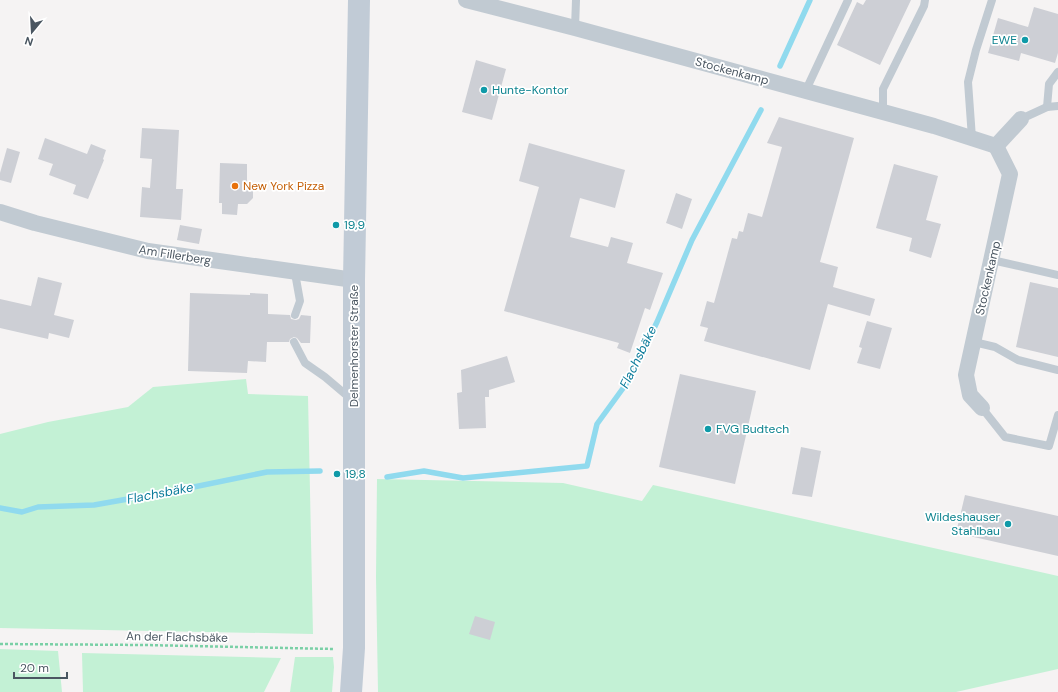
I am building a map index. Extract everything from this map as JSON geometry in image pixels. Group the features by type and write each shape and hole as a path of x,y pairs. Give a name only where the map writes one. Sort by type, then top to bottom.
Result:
{"main road":[{"name":"Delmenhorster Straße","path":"351,692 354,648 354,280 359,0"}],"street":[{"name":"Stockenkamp","path":"466,0 806,90 934,126 996,146 1010,174 966,375 970,395 982,408"},
{"path":"996,146 1021,119"},
{"name":"Am Fillerberg","path":"0,212 35,223 148,251 295,273 354,280"}],"lane":[{"path":"575,28 576,0"},
{"path":"806,90 848,0"},
{"path":"884,112 883,89 924,6 925,0"},
{"path":"972,138 968,82 976,50 992,0"},
{"path":"1047,107 1049,84 1058,72"},
{"path":"1021,119 1047,107 1058,106"},
{"path":"992,260 1058,275"},
{"path":"295,273 300,301 296,315"},
{"path":"294,342 305,363 325,377 354,402"},
{"path":"974,342 996,347 1018,360 1058,370"},
{"path":"982,408 1005,437 1049,446 1058,415"}],"path":[{"name":"An der Flachsbäke","path":"0,644 354,648"}],"green space":[{"path":"246,379 248,394 308,396 313,634 0,628 0,434 48,422 128,407 153,387"},
{"path":"377,479 563,483 642,501 653,485 1058,576 1058,669 956,692 378,692 376,577"},
{"path":"0,649 58,651 62,692 0,692"},
{"path":"82,653 281,658 264,692 83,692"},
{"path":"295,657 333,657 334,667 332,692 290,692"}],"building":[{"path":"866,0 911,0 880,65 837,45 857,2 863,5"},
{"name":"EWE","path":"1034,7 1058,14 1058,53 1055,63 1021,53 1019,61 988,53 998,18 1028,27"},
{"name":"Hunte-Kontor","path":"476,60 506,69 492,120 462,112"},
{"path":"779,117 854,138 820,262 838,267 833,287 875,299 870,316 828,304 810,370 704,341 708,328 700,326 707,301 714,303 732,238 737,239 739,231 743,232 748,213 762,217 782,147 767,143"},
{"path":"142,128 179,130 176,189 183,189 181,220 140,217 142,187 150,188 152,159 140,158"},
{"path":"45,138 87,154 91,144 106,150 104,160 88,199 73,194 76,185 49,175 53,164 38,159"},
{"path":"529,143 625,170 615,208 580,198 570,237 608,247 611,237 633,243 627,263 663,273 650,310 645,308 630,353 617,348 619,343 504,311 539,187 519,181"},
{"path":"7,148 20,152 11,183 0,180 0,173"},
{"name":"New York Pizza","path":"220,163 247,164 247,183 253,189 253,198 247,204 238,204 237,215 222,214 222,203 219,203"},
{"path":"894,164 938,176 926,220 941,224 931,258 909,251 912,238 876,228"},
{"path":"676,193 692,199 682,229 666,223"},
{"path":"180,225 202,229 199,244 177,240"},
{"path":"38,277 62,283 54,315 74,320 69,338 49,333 48,339 0,328 0,299 31,306"},
{"path":"1030,282 1058,288 1058,357 1016,347"},
{"path":"190,293 250,295 250,293 268,294 268,314 290,315 291,319 296,320 299,319 301,315 311,316 310,343 301,343 294,337 290,339 289,342 267,342 266,362 248,361 247,373 188,371"},
{"path":"867,321 892,328 880,369 857,363 862,348 859,347"},
{"path":"507,356 515,382 489,390 489,397 485,397 486,428 459,429 457,393 462,392 461,370"},
{"name":"FVG Budtech","path":"680,374 756,391 735,484 659,467"},
{"path":"801,447 821,451 812,497 792,494"},
{"name":"Wildeshauser Stahlbau","path":"965,495 1058,516 1058,556 956,533"},
{"path":"475,616 495,622 490,640 469,634"}],"waterway":[{"name":"Flachsbäke","path":"780,66 810,0"},
{"name":"Flachsbäke","path":"387,477 424,471 463,478 587,466 597,424 629,380 657,322 692,240 761,110"},
{"name":"Flachsbäke","path":"0,508 22,512 38,507 94,505 267,472 320,471"}],"place":[{"name":"EWE","path":"1025,40"},
{"name":"Hunte-Kontor","path":"484,90"},
{"name":"New York Pizza","path":"235,186"},
{"name":"19,9","path":"336,225"},
{"name":"FVG Budtech","path":"708,429"},
{"name":"19,8","path":"337,474"},
{"name":"Wildeshauser Stahlbau","path":"1008,524"}]}
